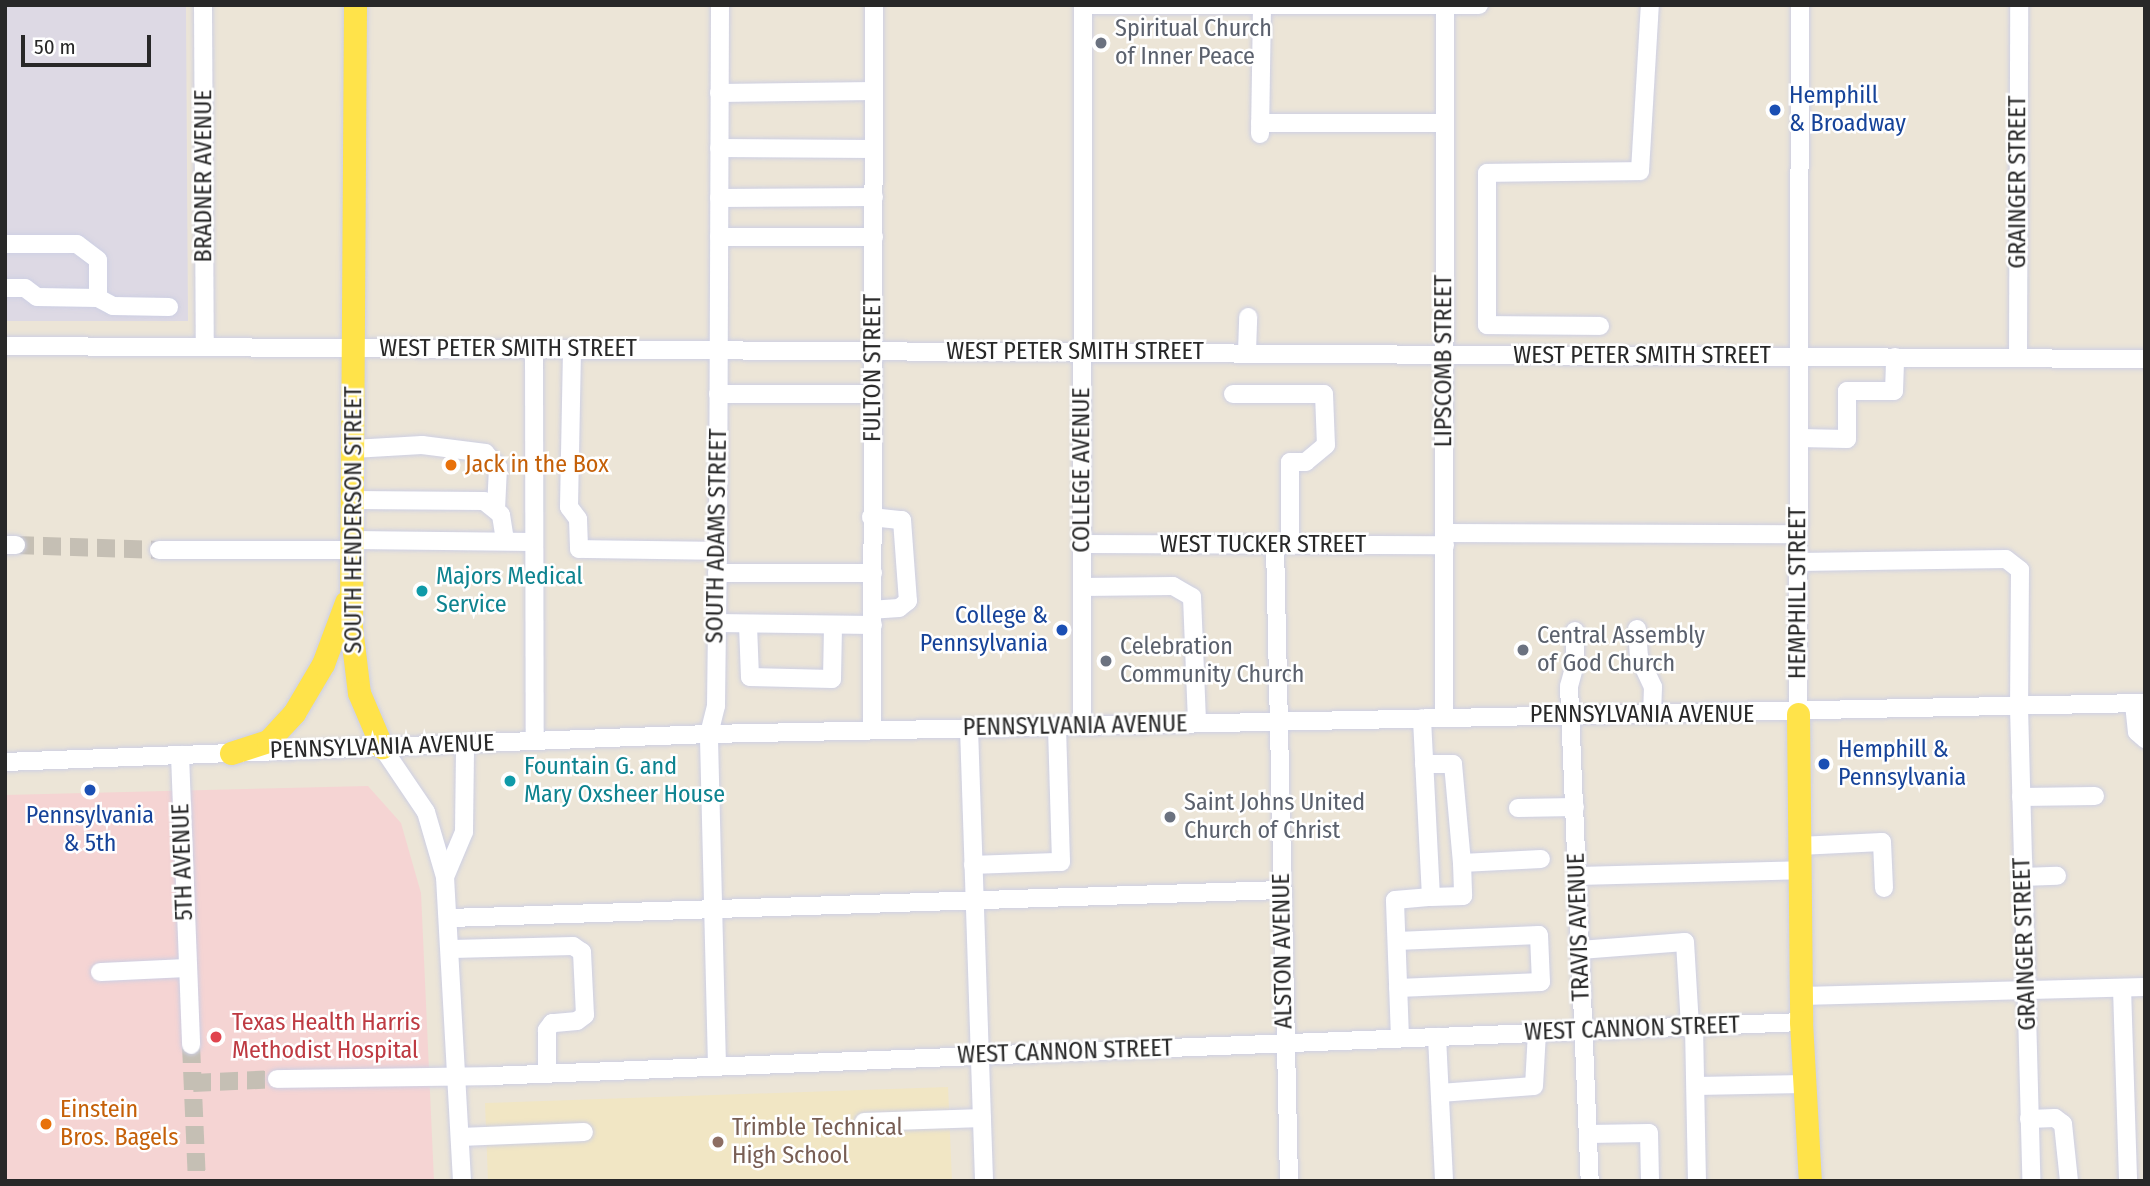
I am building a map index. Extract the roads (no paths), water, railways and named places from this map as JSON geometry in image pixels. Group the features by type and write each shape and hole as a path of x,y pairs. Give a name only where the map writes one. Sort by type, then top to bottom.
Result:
{"main road":[{"name":"SOUTH HENDERSON STREET","path":"355,5 351,589 359,694 382,747"},
{"path":"232,752 268,741 300,706 323,664 351,589"},
{"name":"HEMPHILL STREET","path":"1798,714 1801,1022 1810,1181"}],"street":[{"name":"BRADNER AVENUE","path":"203,5 205,347"},
{"name":"SOUTH ADAMS STREET","path":"717,1066 709,734 716,706 720,5"},
{"name":"FULTON STREET","path":"872,730 874,5"},
{"path":"1085,5 1262,8 1479,5"},
{"name":"COLLEGE AVENUE","path":"1082,726 1085,5"},
{"path":"1600,326 1487,325 1487,173 1640,171 1650,5"},
{"name":"HEMPHILL STREET","path":"1798,714 1800,5"},
{"name":"GRAINGER STREET","path":"2018,358 2023,261 2019,5"},
{"name":"LIPSCOMB STREET","path":"1444,718 1445,6"},
{"path":"1262,8 1260,129 1444,123"},
{"path":"719,93 874,91"},
{"path":"719,148 874,149"},
{"path":"719,198 874,197"},
{"path":"719,237 874,237"},
{"path":"5,244 77,244 98,260 99,298"},
{"path":"5,288 25,288 37,297 99,298 113,306 169,307"},
{"path":"1247,352 1248,317"},
{"path":"1533,355 1535,326"},
{"name":"WEST PETER SMITH STREET","path":"5,346 2145,359"},
{"path":"534,349 535,741"},
{"path":"572,350 569,507 578,519 579,549 718,551"},
{"path":"1798,439 1847,439 1847,391 1894,391 1895,357"},
{"path":"718,394 873,394"},
{"name":"ALSTON AVENUE","path":"1233,394 1324,394 1326,445 1306,462 1290,462 1282,545 1278,721 1289,1181"},
{"path":"353,449 422,444 485,453 498,467 496,509"},
{"path":"352,500 478,500 496,509 504,521 505,541"},
{"path":"717,623 833,626 873,618 899,608 908,601 902,520 871,517"},
{"name":"WEST TUCKER STREET","path":"1082,544 1282,545 1445,539 1798,534"},
{"path":"159,550 533,542"},
{"name":"GRAINGER STREET","path":"1798,562 2015,562 2020,570 2023,630 2019,707 2022,877 2031,1181"},
{"path":"717,573 873,573"},
{"path":"1082,587 1173,586 1192,597 1197,723"},
{"path":"748,625 750,677 832,679 833,626"},
{"path":"1637,629 1639,657 1653,687 1652,715"},
{"name":"TRAVIS AVENUE","path":"1575,631 1575,664 1569,685 1590,1181"},
{"path":"2140,703 2137,732 2145,739"},
{"name":"PENNSYLVANIA AVENUE","path":"5,762 709,734 1571,715 1798,714 2140,703"},
{"path":"1422,718 1431,897"},
{"path":"973,865 1061,862 1057,726"},
{"path":"969,728 984,1181"},
{"path":"445,877 464,832 465,744"},
{"name":"SOUTH HENDERSON STREET","path":"382,747 426,812 445,877 452,949 461,1181"},
{"name":"5TH AVENUE","path":"180,755 191,1045"},
{"path":"1400,1038 1395,900 1463,897 1453,764 1424,764"},
{"path":"2021,797 2095,796"},
{"path":"1518,808 1575,807"},
{"path":"1799,846 1882,842 1884,888"},
{"path":"1462,863 1541,859"},
{"path":"1577,876 1800,870"},
{"path":"2022,877 2057,876"},
{"path":"450,918 974,897 1282,890"},
{"path":"1397,940 1539,935 1541,982 1398,988"},
{"path":"1580,950 1685,942 1696,1086 1697,1181"},
{"path":"452,949 573,946 582,952 585,1015 577,1021 552,1023 547,1030 547,1073"},
{"path":"100,972 188,968"},
{"path":"1801,996 2145,987"},
{"path":"2122,988 2128,1181"},
{"name":"WEST CANNON STREET","path":"277,1079 318,1089 326,1079 457,1077 1801,1022"},
{"path":"1440,1093 1534,1086 1537,1033"},
{"path":"1437,1037 1444,1181"},
{"path":"1696,1086 1804,1084"},
{"path":"864,1122 982,1118"},
{"path":"2029,1119 2055,1118 2063,1124 2069,1181"},
{"path":"460,1137 584,1132"},
{"path":"1588,1134 1649,1133 1650,1180"}],"tunnel":[{"path":"16,545 159,550"},
{"path":"191,1045 197,1181"},
{"path":"193,1083 277,1079"}],"place":[{"name":"Spiritual Church of Inner Peace","path":"1101,43"},
{"name":"Hemphill & Broadway","path":"1775,110"},
{"name":"Jack in the Box","path":"451,465"},
{"name":"Majors Medical Service","path":"422,591"},
{"name":"College & Pennsylvania","path":"1062,630"},
{"name":"Central Assembly of God Church","path":"1523,650"},
{"name":"Celebration Community Church","path":"1106,661"},
{"name":"Hemphill & Pennsylvania","path":"1824,764"},
{"name":"Fountain G. and Mary Oxsheer House","path":"510,781"},
{"name":"Pennsylvania & 5th","path":"90,790"},
{"name":"Saint Johns United Church of Christ","path":"1170,817"},
{"name":"Texas Health Harris Methodist Hospital","path":"216,1037"},
{"name":"Einstein Bros. Bagels","path":"46,1124"},
{"name":"Trimble Technical High School","path":"718,1142"}]}
